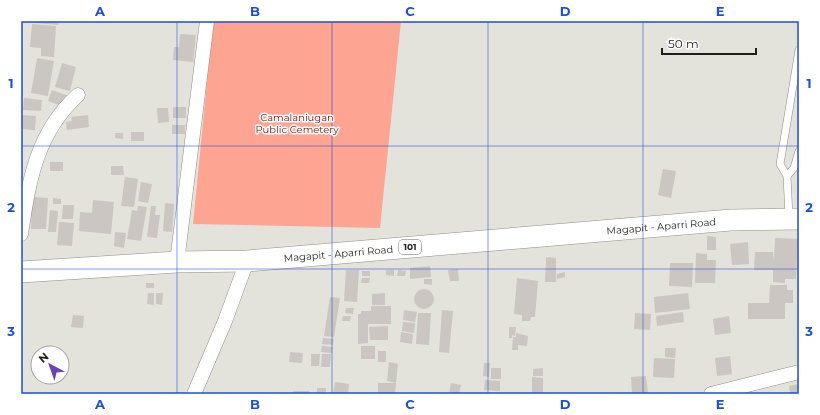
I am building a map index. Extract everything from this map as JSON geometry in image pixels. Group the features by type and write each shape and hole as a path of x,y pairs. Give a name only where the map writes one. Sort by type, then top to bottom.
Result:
{"main road":[{"name":"Magapit - Aparri Road","path":"21,272 177,262 247,261 723,221 794,220"}],"street":[{"path":"177,262 206,21"},
{"path":"21,234 28,184 40,148 63,110 78,95"},
{"path":"194,394 225,322 247,261"},
{"path":"711,394 799,372"}],"lane":[{"path":"794,220 787,176 780,164 799,50"},
{"path":"787,176 794,168 799,151"}],"green space":[{"name":"Camalaniugan Public Cemetery","path":"213,21 401,21 380,228 193,224"}],"building":[{"path":"35,21 59,21 58,25 35,23"},
{"path":"32,24 56,26 54,57 41,56 41,48 30,47"},
{"path":"180,34 196,35 193,62 173,60 174,47 179,47"},
{"path":"37,58 54,61 48,96 31,93"},
{"path":"62,63 76,67 70,91 55,87"},
{"path":"52,90 69,96 65,107 48,101"},
{"path":"24,98 42,100 41,111 23,110"},
{"path":"173,107 186,107 186,118 173,118"},
{"path":"157,108 168,108 169,122 158,123"},
{"path":"21,115 36,116 35,130 21,129"},
{"path":"88,115 89,127 67,130 66,122 72,121 71,117"},
{"path":"172,125 185,125 185,134 172,134"},
{"path":"131,132 144,132 144,141 131,141"},
{"path":"115,133 123,133 123,139 115,138"},
{"path":"50,162 63,162 63,171 50,171"},
{"path":"111,166 123,166 124,175 111,175"},
{"path":"663,169 676,171 671,198 658,195"},
{"path":"125,177 138,179 134,207 121,206"},
{"path":"141,182 152,184 148,203 138,201"},
{"path":"32,197 48,198 46,229 31,229"},
{"path":"53,198 61,199 61,204 53,204"},
{"path":"93,200 114,202 111,234 79,231 80,212 92,213"},
{"path":"165,203 174,204 172,232 163,231"},
{"path":"63,205 74,205 73,219 62,219"},
{"path":"138,206 147,207 141,241 127,239 132,210 137,211"},
{"path":"151,206 156,206 155,215 160,215 157,238 147,237"},
{"path":"50,210 58,211 56,232 48,232"},
{"path":"59,222 74,223 72,246 57,245"},
{"path":"115,232 126,233 124,248 114,246"},
{"path":"707,236 716,237 716,250 707,250"},
{"path":"775,238 798,239 796,279 785,279 785,283 773,282 773,270 754,270 755,252 773,252 774,261"},
{"path":"748,242 749,264 732,265 730,244"},
{"path":"696,253 707,254 707,260 716,260 715,283 695,283"},
{"path":"546,257 556,258 556,282 545,282"},
{"path":"670,263 693,263 692,287 669,286"},
{"path":"430,266 431,277 410,279 410,268"},
{"path":"458,269 459,281 450,281 448,270"},
{"path":"346,270 359,270 357,302 344,301"},
{"path":"386,270 394,270 394,276 386,275"},
{"path":"398,270 406,271 405,276 397,276"},
{"path":"362,271 370,271 370,276 362,276"},
{"path":"565,272 565,277 557,279 557,274"},
{"path":"362,278 370,278 369,283 361,283"},
{"path":"517,278 538,281 535,317 531,317 530,321 522,321 522,315 514,314"},
{"path":"424,279 432,279 432,285 424,284"},
{"path":"146,283 154,283 154,288 146,288"},
{"path":"770,285 787,285 787,290 793,290 793,303 785,303 785,319 748,319 748,303 769,303"},
{"path":"424,289 431,292 434,299 431,306 424,309 417,306 414,299 417,292"},
{"path":"148,293 154,293 154,305 147,304"},
{"path":"156,293 163,293 162,305 156,304"},
{"path":"385,293 385,305 372,305 372,294"},
{"path":"688,293 690,309 655,313 654,297"},
{"path":"330,297 340,298 334,337 324,336"},
{"path":"371,306 391,306 391,324 368,324 368,343 358,344 358,314 361,314 361,311 371,311"},
{"path":"346,308 354,308 353,314 345,313"},
{"path":"404,310 417,312 415,322 403,320"},
{"path":"442,310 453,311 449,353 439,352"},
{"path":"683,312 684,322 657,326 656,316"},
{"path":"418,313 431,313 429,345 416,344"},
{"path":"635,313 651,314 650,330 634,329"},
{"path":"73,315 84,316 83,328 71,327"},
{"path":"343,316 351,316 350,321 342,321"},
{"path":"729,316 731,333 715,335 713,319"},
{"path":"403,322 415,323 414,333 402,331"},
{"path":"388,326 388,340 370,340 369,327"},
{"path":"509,327 516,327 515,336 512,335 512,338 509,338"},
{"path":"401,332 413,334 412,344 400,342"},
{"path":"516,333 528,336 527,346 518,345 518,350 512,350 513,337 516,337"},
{"path":"323,338 334,339 333,345 322,344"},
{"path":"322,346 333,347 332,353 321,352"},
{"path":"361,346 375,346 375,359 361,359"},
{"path":"665,348 676,348 675,358 665,357"},
{"path":"378,351 386,351 386,362 378,362"},
{"path":"290,352 303,353 302,363 289,362"},
{"path":"311,354 320,354 319,366 311,366"},
{"path":"322,354 331,354 330,367 321,367"},
{"path":"730,356 732,374 717,376 715,358"},
{"path":"654,358 675,359 674,378 653,377"},
{"path":"389,362 398,364 396,383 387,381"},
{"path":"484,363 490,363 489,377 483,376"},
{"path":"491,368 501,368 501,379 491,379"},
{"path":"543,368 543,376 533,376 533,369"},
{"path":"646,376 648,394 632,394 631,377"},
{"path":"532,377 543,378 543,394 532,394"},
{"path":"485,380 500,381 500,391 484,390"},
{"path":"335,382 349,384 348,394 333,394"},
{"path":"378,383 396,383 395,394 378,394"},
{"path":"451,383 461,385 459,394 449,394"},
{"path":"799,384 799,394 790,394 789,386"},
{"path":"317,388 326,388 326,394 317,394"},
{"path":"293,391 309,391 309,394 294,394"}]}
